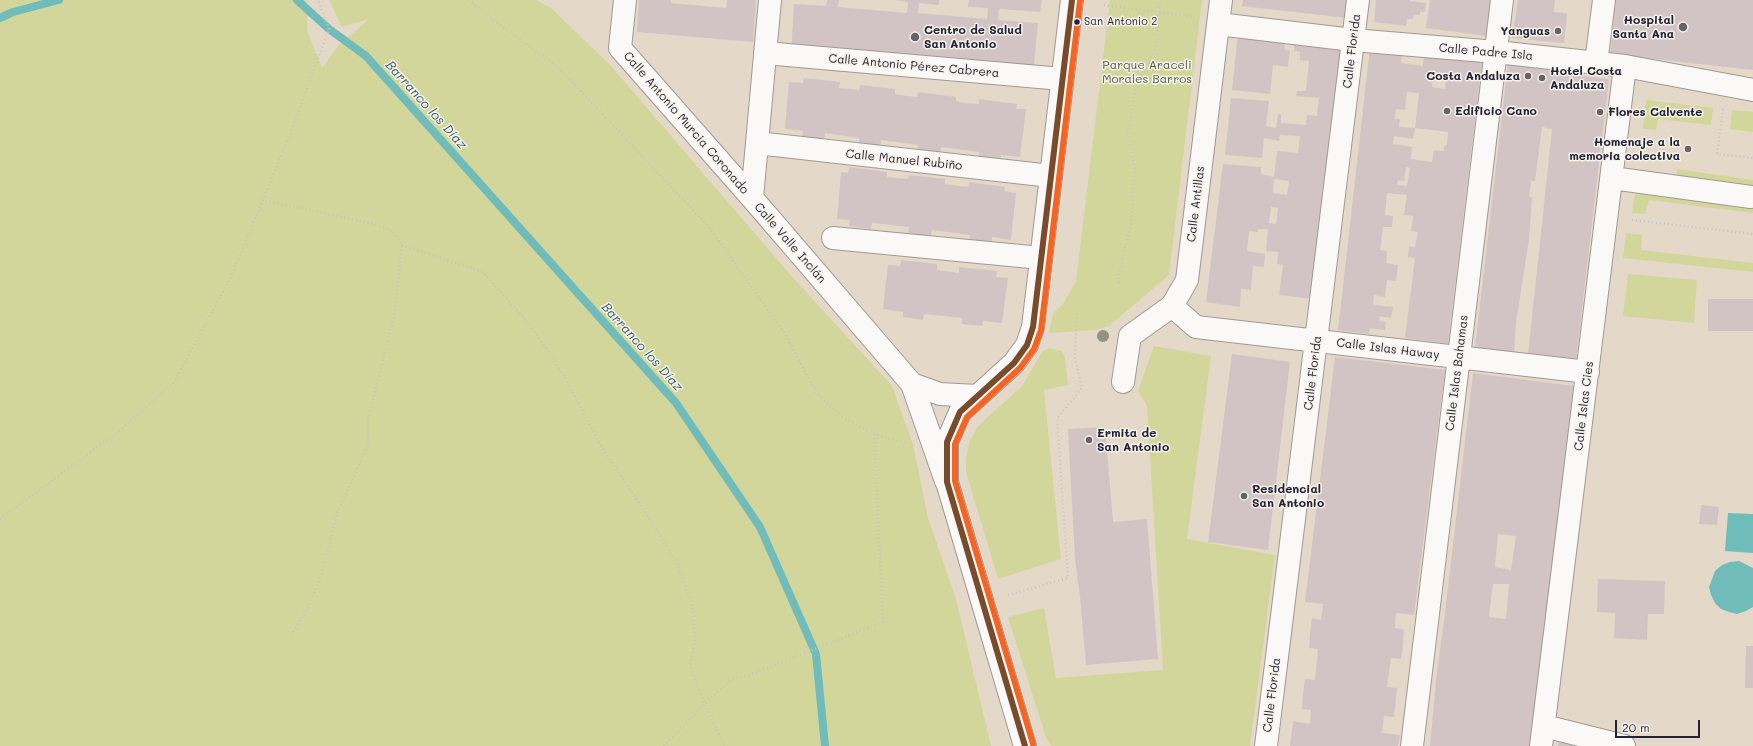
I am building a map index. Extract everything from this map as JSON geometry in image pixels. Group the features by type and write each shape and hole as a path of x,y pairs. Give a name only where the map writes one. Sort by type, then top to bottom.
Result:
{"street":[{"name":"Calle Antonio Murcia Coronado","path":"625,0 620,48 752,198"},
{"name":"Calle Valle Inclán","path":"770,0 752,198 912,384"},
{"path":"946,482 947,442 960,412 1014,363 1027,345 1033,327 1072,0"},
{"name":"Calle Antillas","path":"1123,382 1130,336 1172,306 1187,280 1209,21 1221,0"},
{"name":"Calle Florida","path":"1266,746 1358,0"},
{"name":"Calle Islas Bahamas","path":"1412,746 1502,0"},
{"path":"1596,63 1604,0"},
{"name":"Calle Padre Isla","path":"1209,21 1353,40 1496,52 1625,66 1753,90"},
{"name":"Calle Antonio Pérez Cabrera","path":"765,53 1062,79"},
{"name":"Calle Islas Cies","path":"1542,736 1625,66"},
{"name":"Calle Manuel Rubiño","path":"757,143 1051,176"},
{"path":"1612,178 1751,196"},
{"path":"833,238 1041,258"},
{"name":"Calle Islas Haway","path":"1172,306 1196,326 1588,372"},
{"path":"912,384 940,394 977,396"},
{"path":"912,384 946,482 1025,746"},
{"path":"1542,736 1624,746"}],"path":[{"path":"0,519 118,432 173,384 231,277 290,134 329,29 318,0"},
{"path":"469,0 492,19 558,67 708,226 784,332 816,392 841,416 874,434 935,451"},
{"path":"1119,284 1118,278 1131,224 1135,168 1128,134 1134,94 1159,39 1158,23 1160,0"},
{"path":"1104,5 1159,12 1209,21"},
{"path":"1726,85 1717,154 1753,158"},
{"path":"262,200 375,224 392,231 402,245 483,272 535,332 564,376 602,448 653,524 678,566 692,609 695,640 690,666 704,704 725,746"},
{"path":"1607,217 1753,234"},
{"path":"291,635 308,608 322,573 337,514 368,445 368,420 394,316 402,245"},
{"path":"982,603 1068,578 1058,418 1082,388 1075,357 1077,312"},
{"path":"664,746 704,704 731,680 749,676 883,622 874,434"}],"green space":[{"path":"0,0 306,0 308,4 307,30 322,68 338,46 369,19 342,27 329,0 536,0 551,8 610,65 788,272 892,386 913,444 928,518 956,599 991,746 0,746"},
{"name":"Parque Araceli Morales Barros","path":"1110,0 1202,0 1169,275 1109,326 1096,330 1049,333 1053,313 1063,304 1076,281"},
{"path":"1646,100 1713,108 1711,125 1658,119 1656,130 1643,129"},
{"path":"1732,110 1753,112 1753,132 1730,129"},
{"path":"1677,169 1753,180 1753,186 1676,177"},
{"path":"1635,193 1753,206 1753,213 1649,200 1645,214 1632,213"},
{"path":"1626,233 1642,235 1641,250 1753,263 1753,272 1623,258"},
{"path":"1628,274 1697,280 1694,323 1623,316"},
{"path":"1154,346 1211,356 1187,539 1275,555 1250,746 1051,746 1046,738 1008,617 1044,608 1056,678 1163,670 1147,406 1138,391"},
{"path":"1049,348 1062,351 1065,358 1068,385 1044,390 1061,559 998,579 966,472 966,459 969,443 978,426 1022,386 1043,351"}],"water":[{"path":"1728,513 1753,514 1753,553 1725,551"},
{"path":"1739,561 1753,568 1753,607 1737,614 1721,609 1715,603 1709,587 1715,571 1722,565"}],"building":[{"path":"639,0 671,0 671,3 726,8 727,0 756,0 753,42 637,32"},
{"name":"Centro de Salud San Antonio","path":"827,0 839,0 838,7 907,13 908,2 894,0 939,0 939,5 919,3 918,13 987,19 988,8 968,7 969,0 1042,0 1040,12 999,9 998,20 1038,23 1033,72 791,53 794,4 826,6"},
{"path":"1243,0 1349,0 1347,18 1242,6"},
{"path":"1376,0 1410,0 1426,3 1425,12 1420,11 1420,15 1414,15 1413,19 1407,19 1406,26 1374,22"},
{"path":"1430,0 1491,0 1487,36 1426,28"},
{"path":"1518,0 1555,0 1554,12 1567,13 1564,43 1512,38"},
{"name":"Hospital Santa Ana","path":"1616,0 1753,0 1753,70 1610,54"},
{"path":"1238,34 1286,38 1284,49 1290,51 1288,67 1273,65 1270,94 1232,90"},
{"path":"1294,44 1343,46 1313,299 1279,295 1283,265 1277,264 1278,252 1266,251 1268,229 1258,229 1258,232 1249,231 1247,251 1265,254 1264,267 1253,266 1251,290 1241,289 1240,307 1206,302 1223,164 1261,167 1261,174 1274,177 1277,151 1298,153 1300,136 1280,135 1279,141 1264,138 1262,158 1225,155 1231,98 1269,101 1266,126 1276,128 1278,114 1281,114 1281,123 1306,125 1307,115 1317,116 1319,98 1296,96 1297,91 1306,91 1309,61 1300,60 1300,52 1294,51","holes":["1274,179 1289,181 1287,195 1273,193","1271,207 1278,208 1276,224 1269,223"]},
{"path":"1370,48 1402,53 1401,63 1423,66 1424,55 1482,61 1448,344 1405,338 1415,258 1408,257 1409,246 1415,247 1418,232 1411,231 1413,216 1404,215 1407,195 1387,193 1385,215 1393,216 1392,227 1383,227 1380,250 1387,251 1386,263 1398,265 1396,281 1387,280 1385,297 1374,295 1373,305 1393,307 1391,318 1380,316 1379,321 1386,322 1385,330 1370,328 1369,334 1338,330","holes":["1433,72 1446,74 1445,89 1432,87","1407,92 1419,93 1415,128 1399,127 1400,119 1395,119 1396,109 1405,110","1415,128 1448,132 1447,145 1444,146 1444,151 1434,150 1432,162 1411,159 1412,147 1393,144 1394,136 1413,139","1406,167 1410,168 1407,186 1397,185 1398,180 1404,181"]},
{"path":"1508,64 1559,69 1559,73 1609,79 1576,360 1528,355 1552,129 1542,127 1535,181 1531,181 1529,196 1532,198 1529,239 1516,323 1514,353 1475,347"},
{"path":"804,78 840,82 839,88 859,90 860,85 895,89 895,94 907,96 917,97 918,92 956,97 956,101 966,103 979,104 979,99 1017,104 1016,109 1026,109 1020,157 1001,155 1001,160 978,158 979,152 941,147 940,153 917,151 918,145 881,140 880,146 859,143 859,138 825,133 824,140 802,137 803,131 785,129 789,82 803,83"},
{"path":"849,167 887,172 887,177 908,179 909,175 945,179 945,184 968,187 969,182 1005,187 1004,191 1016,193 1011,240 992,237 992,243 969,241 970,235 932,230 931,236 908,234 909,227 872,223 871,229 849,226 850,220 837,219 841,172 848,173"},
{"path":"901,260 937,264 937,270 959,273 959,267 997,271 996,277 1008,278 1002,323 983,321 982,326 962,324 962,318 924,314 923,320 903,317 903,312 883,309 888,265 900,266"},
{"path":"1708,299 1753,299 1753,331 1708,331"},
{"name":"Residencial San Antonio","path":"1232,354 1290,362 1268,550 1208,542"},
{"path":"1335,357 1445,370 1414,615 1396,613 1395,628 1404,629 1403,646 1401,659 1391,658 1387,687 1397,688 1394,717 1384,716 1382,733 1400,735 1398,746 1290,746 1293,721 1310,724 1311,710 1302,709 1303,693 1305,679 1315,680 1318,649 1309,648 1310,633 1312,618 1321,620 1323,604 1305,602"},
{"path":"1473,373 1574,386 1532,746 1430,746 1436,680","holes":["1498,534 1516,536 1511,570 1495,567","1493,584 1509,584 1506,619 1489,617"]},
{"path":"1105,427 1113,522 1147,519 1158,659 1086,665 1075,559 1068,429"},
{"path":"1701,505 1719,507 1717,525 1699,524"},
{"path":"1598,579 1665,581 1664,614 1648,614 1647,640 1614,638 1615,613 1597,612"},
{"path":"1746,646 1753,646 1753,688 1745,688"},
{"path":"1559,737 1580,746 1558,746"}],"waterway":[{"path":"0,18 13,12 59,0"},
{"name":"Barranco los Díaz","path":"297,0 329,29 366,56 676,403 760,527 816,654 825,746"}],"transit line":[{"path":"1025,746 947,482 947,442 960,412 1014,363 1027,345 1033,327 1072,0"},
{"path":"1033,744 955,481 955,444 967,417 1020,368 1034,349 1041,330 1080,1"}],"place":[{"name":"San Antonio 2","path":"1077,22"},
{"name":"Hospital Santa Ana","path":"1683,27"},
{"name":"Yanguas","path":"1558,31"},
{"name":"Centro de Salud San Antonio","path":"915,37"},
{"name":"Costa Andaluza","path":"1528,76"},
{"name":"Hotel Costa Andaluza","path":"1542,78"},
{"name":"Edificio Cano","path":"1447,111"},
{"name":"Flores Calvente","path":"1600,112"},
{"name":"Homenaje a la memoria colectiva","path":"1688,149"},
{"name":"Ermita de San Antonio","path":"1089,440"},
{"name":"Residencial San Antonio","path":"1244,496"}]}
